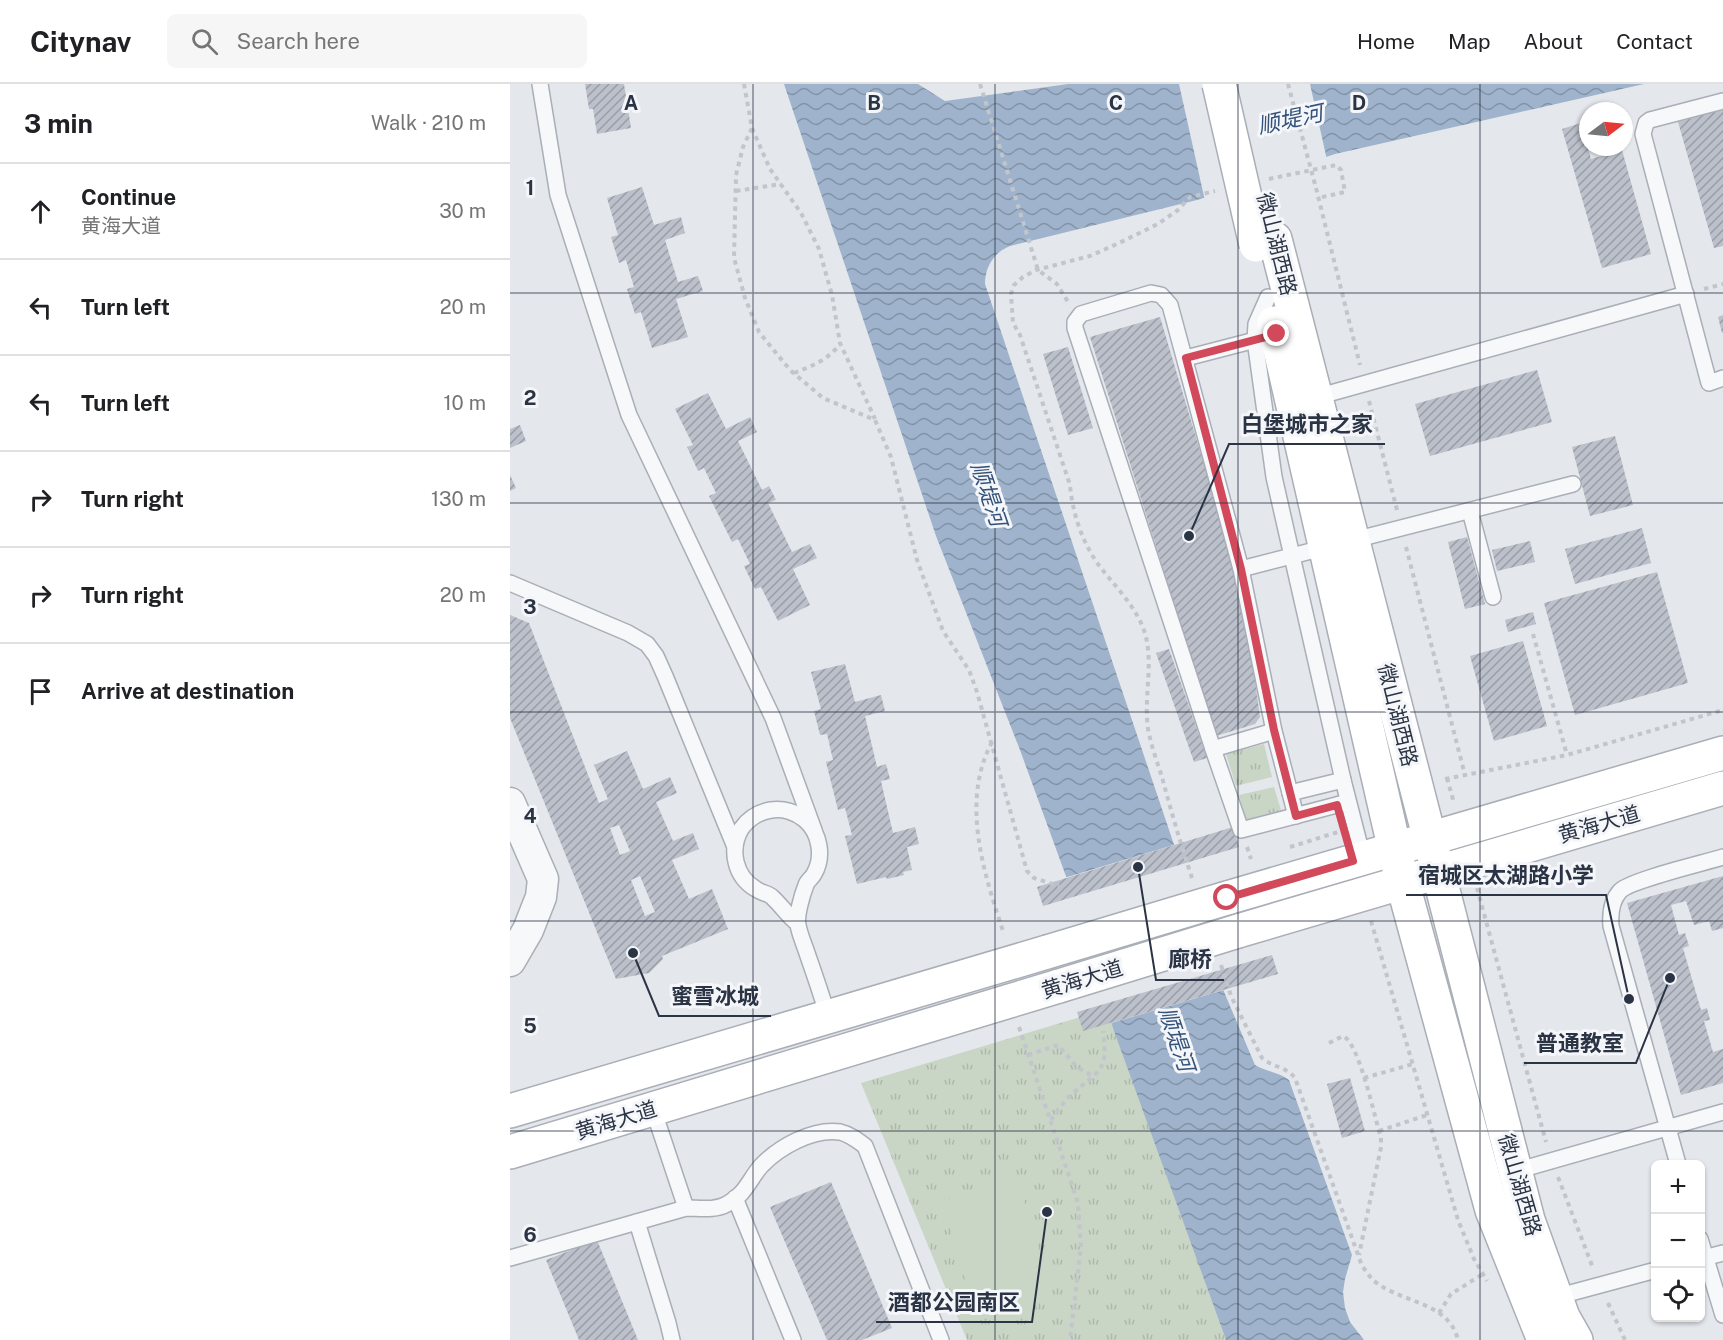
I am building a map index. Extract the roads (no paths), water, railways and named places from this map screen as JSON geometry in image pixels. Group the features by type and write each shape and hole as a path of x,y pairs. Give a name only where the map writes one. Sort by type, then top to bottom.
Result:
{"street":[{"name":"微山湖西路","path":"1219,84 1265,242 1268,297 1277,334 1304,400 1340,545 1395,849 1379,889 1484,1179 1492,1210 1543,1301 1563,1317 1576,1340"},
{"name":"微山湖西路","path":"1239,84 1265,242 1277,334"},
{"name":"微山湖西路","path":"1340,545 1432,782 1450,851 1515,1171 1528,1220 1543,1301 1544,1340"},
{"name":"黄海大道","path":"510,1152 1379,889 1450,851 1723,753"},
{"name":"黄海大道","path":"510,1111 1395,849 1450,851 1723,788"},
{"path":"510,803 543,879 541,897 510,961"}],"lane":[{"path":"540,84 558,195 629,415 773,718 814,830 820,851 819,863 806,884 797,923 828,1017"},
{"path":"1723,101 1650,120 1645,128 1645,140 1709,382 1723,378"},
{"path":"1296,816 1274,730 1241,569 1170,305 1161,295 1147,294 1081,314 1077,317 1075,328 1241,830 1296,816 1348,802"},
{"path":"1304,400 1686,294"},
{"path":"1186,358 1277,334 1273,469 1348,802 1363,858 1379,889"},
{"path":"1241,569 1573,484"},
{"path":"1470,511 1493,597"},
{"path":"510,582 628,633 647,645 656,656 665,676 735,847 737,865 745,880 754,888 770,895 797,923"},
{"path":"1213,748 1274,730"},
{"path":"1290,794 1343,780"},
{"path":"735,847 739,833 748,820 762,812 772,810 793,813 807,822 814,830"},
{"path":"1677,1160 1611,926 1610,914 1613,903 1625,887 1723,857"},
{"path":"653,1108 686,1208"},
{"path":"1484,1179 1723,1112"},
{"path":"510,1258 686,1208 713,1209 727,1205 747,1188 760,1167 780,1150 809,1136 840,1132 864,1146 941,1340"},
{"path":"735,1198 793,1340"},
{"path":"637,1222 669,1323 672,1340"},
{"path":"1705,1258 1723,1253"},
{"path":"1705,1264 1723,1315"},
{"path":"1543,1301 1651,1271"}],"water":[{"name":"顺堤河","path":"784,84 918,84 945,101 1068,84 1644,84 1335,154 1197,200 1010,246 995,256 987,272 985,284 1222,987 1255,1065 1289,1080 1352,1255 1343,1292 1345,1308 1350,1322 1364,1340 1226,1340 1114,1031 1067,879 1020,750 936,536"}],"place":[{"name":"白堡城市之家","path":"1189,536"},
{"name":"廊桥","path":"1138,867"},
{"name":"蜜雪冰城","path":"633,953"},
{"name":"普通教室","path":"1670,978"},
{"name":"宿城区太湖路小学","path":"1629,999"},
{"name":"酒都公园南区","path":"1047,1212"}]}
